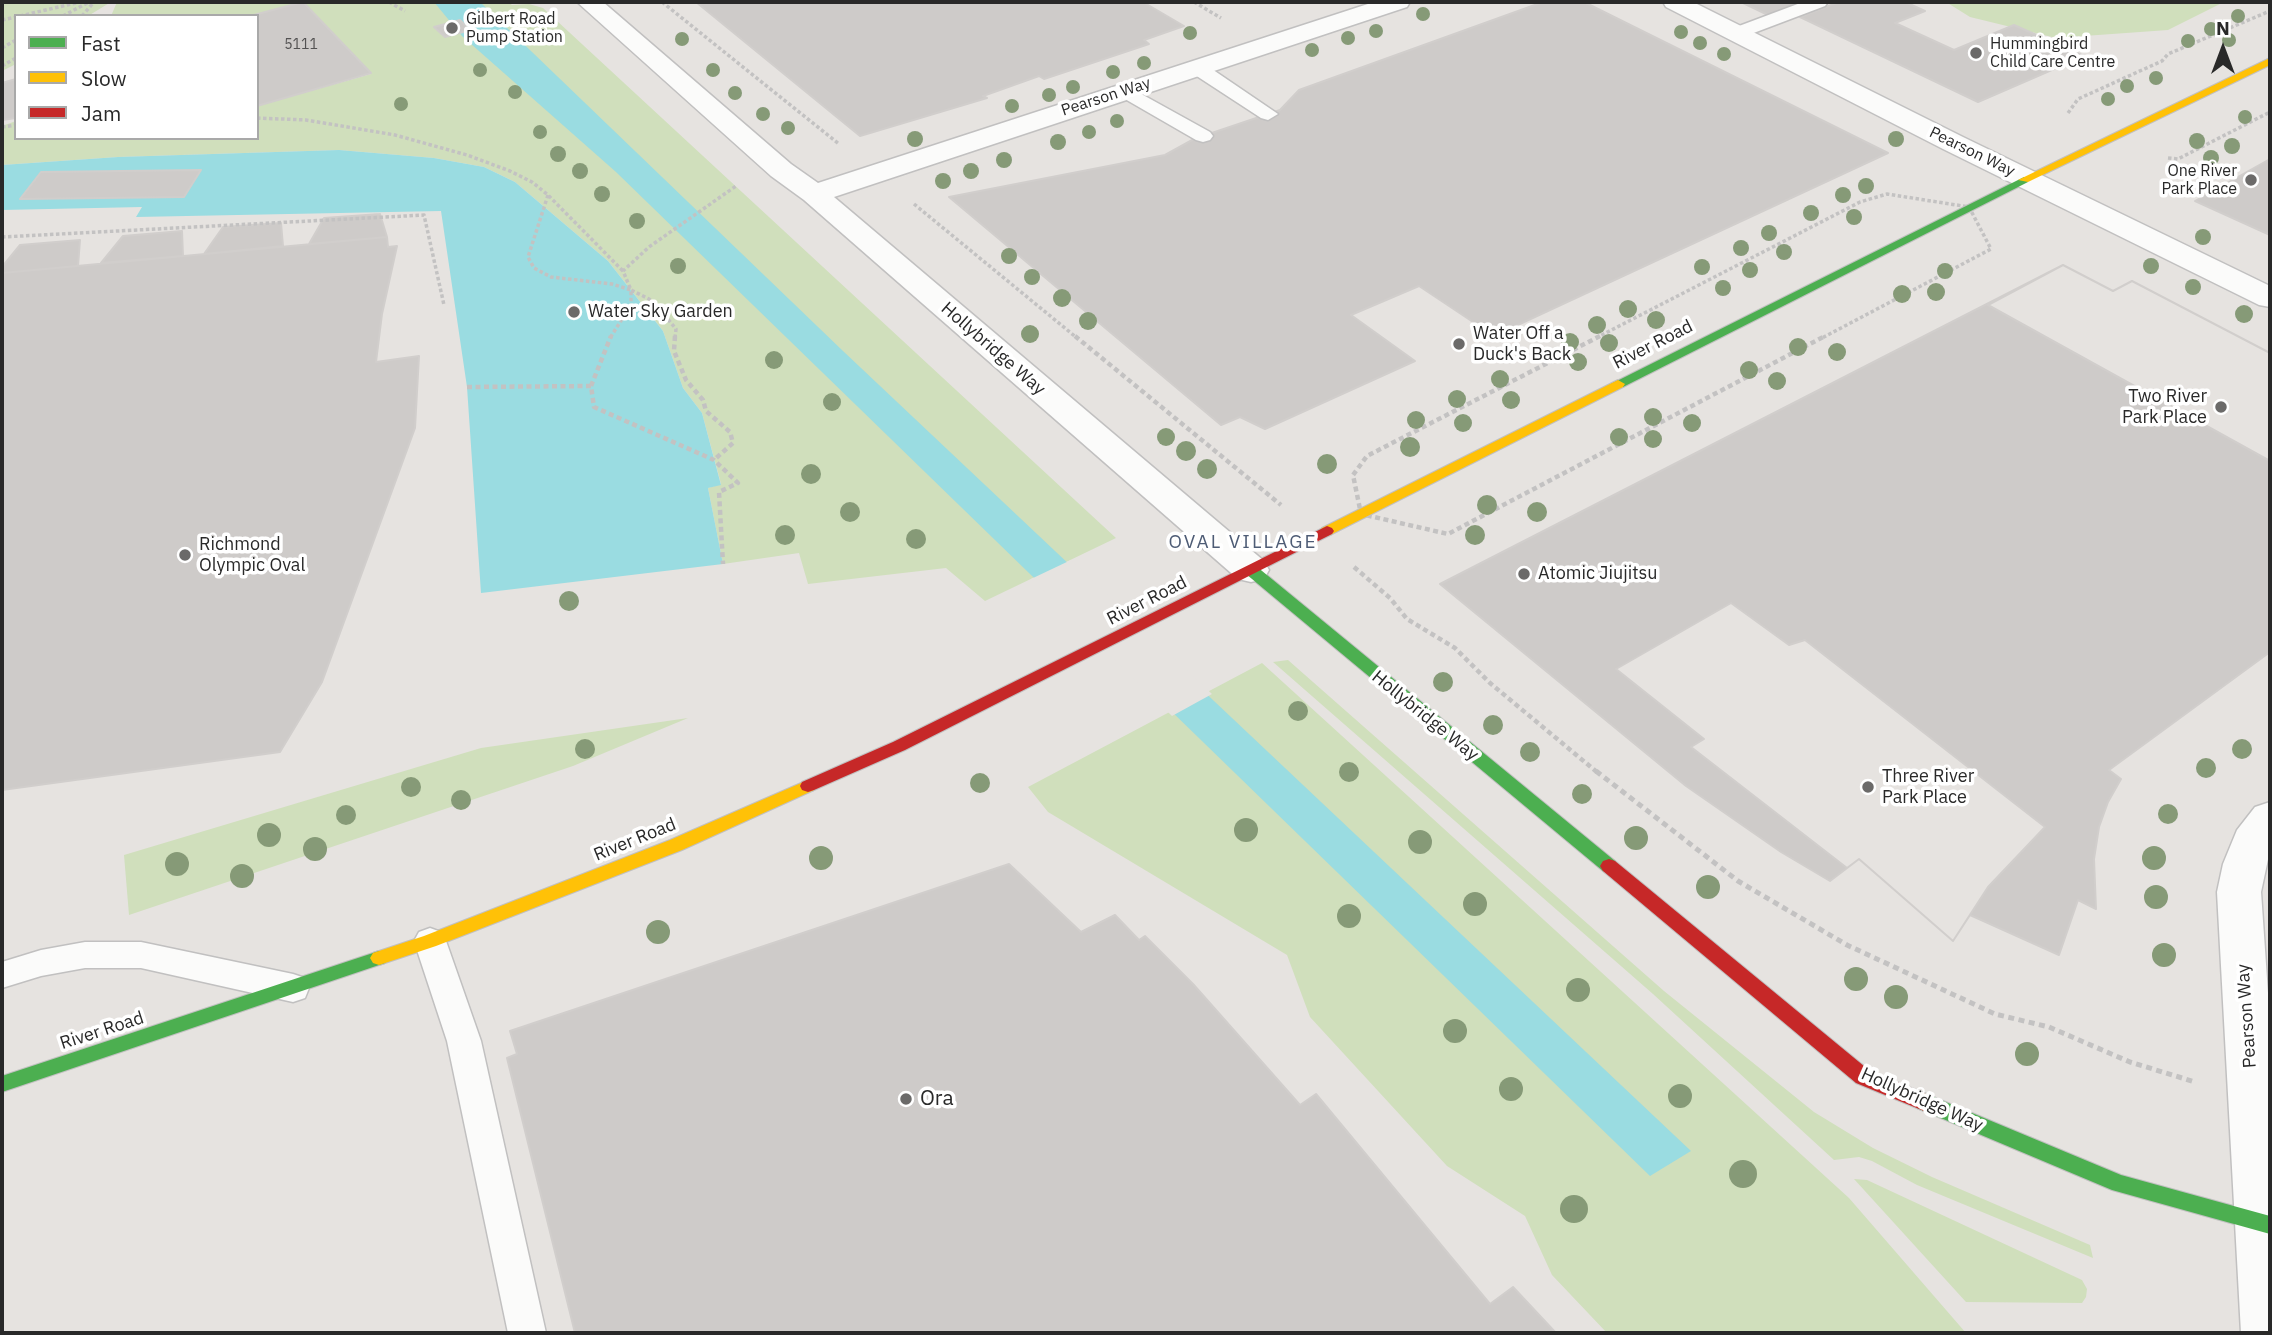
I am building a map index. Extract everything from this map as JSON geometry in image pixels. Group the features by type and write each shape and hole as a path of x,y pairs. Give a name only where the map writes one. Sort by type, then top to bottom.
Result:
{"street":[{"name":"Hollybridge Way","path":"589,2 780,170 814,194 1251,570 1863,1077 2119,1184 2264,1223"},
{"name":"Pearson Way","path":"814,194 1398,2"},
{"name":"Pearson Way","path":"1675,2 2026,179 2270,298"},
{"name":"River Road","path":"2,1084 430,941 676,845 899,746 1969,206 2270,61"},
{"name":"Pearson Way","path":"2264,1223 2239,892 2244,864 2252,842 2270,818"},
{"path":"2264,1223 2267,1333"}],"lane":[{"path":"1737,33 1819,2"},
{"path":"1196,67 1268,114"},
{"path":"1125,91 1203,136"},
{"path":"430,941 464,1041 527,1333"},
{"path":"2,975 85,954 141,954 293,988"}],"path":[{"path":"27,14 80,2"},
{"path":"67,14 92,2"},
{"path":"389,2 405,11"},
{"path":"662,2 846,150"},
{"path":"1194,2 1222,19"},
{"path":"2093,147 2067,113 2078,99 2162,61 2168,54 2270,11"},
{"path":"259,118 306,120 395,135 467,155 532,182 548,195 622,271 631,290 631,305 612,334 591,386 594,407 714,460 738,483 719,492 723,564"},
{"path":"622,271 649,247 744,181"},
{"path":"548,195 531,241 528,257 534,268 551,278 612,284 653,301 676,329 674,351 686,380 703,400 706,411 730,432 733,443 714,460"},
{"path":"914,205 1255,483"},
{"path":"1361,514 1448,534 1991,249 1969,206"},
{"path":"2,237 424,215 444,305"},
{"path":"467,387 591,386"},
{"path":"1390,598 1407,619 1455,648 1490,683 1627,797 1738,881 1847,945 1921,980 1995,1014 2049,1027 2085,1045 2130,1062"}],"green space":[{"path":"2,2 111,2 91,14 14,14 14,65 2,71"},
{"path":"117,2 303,2 258,14 112,14"},
{"path":"303,2 508,2 512,5 529,4 543,8 1116,538 985,601 946,568 808,584 799,553 723,564 708,488 721,484 702,413 683,388 663,331 608,261 515,182 484,167 434,158 339,150 118,157 2,165 2,126 14,122 14,140 259,140 259,105 371,74"},
{"path":"1946,2 2224,2 2168,30 2056,38 1970,17"},
{"path":"1288,660 1664,991 1814,1112 1873,1148 1932,1177 2090,1245 2093,1258 1917,1185 1872,1161 1859,1157 1834,1160 1653,994 1273,662"},
{"path":"1262,663 1849,1198 1966,1333 1607,1333 1552,1275 1525,1216 1447,1166 1310,1017 1287,955 1048,812 1028,787"},
{"path":"688,718 573,766 129,915 124,855 481,748"},
{"path":"1854,1179 1867,1180 2082,1280 2087,1289 2086,1297 2082,1303 1966,1302"}],"water":[{"path":"434,2 480,2 843,351 1691,1151 1650,1176 616,172 462,36"},
{"path":"339,150 434,158 484,167 515,182 608,261 663,331 683,388 702,413 721,485 708,488 723,564 481,593 467,387 441,211 136,217 142,207 2,210 2,165 118,157"}],"pier":[{"path":"1071,560 1212,694 1172,716 1031,579"}],"building":[{"path":"303,2 371,73 259,105 258,14"},
{"path":"696,2 1143,2 1184,26 1144,40 1149,44 1044,79 1039,76 983,96 987,98 860,136"},
{"path":"1543,2 1584,2 1888,153 1494,336 1419,286 1351,315 1415,361 1265,429 1240,417 1221,425 949,197 1165,155 1194,139 1280,110 1299,90"},
{"path":"1741,2 1802,2 1768,15"},
{"name":"Hummingbird Child Care Centre","path":"1839,2 1905,2 1925,11 1895,23 1954,50 2014,25 2084,56 1978,102 1800,17"},
{"name":"Gilbert Road Pump Station","path":"460,20 470,30 445,37 434,27"},
{"path":"14,80 14,118 2,120 2,83"},
{"name":"One River Park Place","path":"2270,159 2270,235 2195,201"},
{"path":"201,170 184,197 20,199 41,172"},
{"path":"380,214 387,237 309,244 324,218"},
{"path":"281,223 283,246 204,254 223,227"},
{"path":"182,231 183,256 101,263 123,236"},
{"name":"Richmond Olympic Oval","path":"387,237 388,247 397,246 382,314 376,362 419,356 415,428 322,682 280,752 2,790 2,273"},
{"path":"80,240 78,266 2,273 2,267 20,245"},
{"path":"2063,265 2113,291 2132,281 2270,353 2270,652 2109,770 2121,779 2108,802 2099,827 2094,859 2096,909 2078,900 2059,955 1970,915 1953,941 1859,859 1830,881 1781,852 1686,786 1440,584"},
{"name":"Two River Park Place","path":"2063,265 2113,291 2132,281 2270,353 2270,461 1988,305"},
{"name":"Three River Park Place","path":"1731,603 1789,645 1805,640 2045,827 1988,887 1953,941 1859,859 1847,868 1691,747 1704,739 1616,669"},
{"name":"Ora","path":"1009,864 1081,932 1115,915 1139,940 1145,936 1193,984 1300,1105 1316,1094 1490,1304 1513,1287 1556,1333 575,1333 507,1058 517,1054 510,1031"}],"traffic: fast":[{"path":"1618,384 2024,180"},
{"path":"1251,570 1609,866"},
{"path":"2,1084 379,958"},
{"path":"1924,1102 2119,1184 2270,1225"}],"traffic: slow":[{"path":"2024,180 2270,61"},
{"path":"1327,531 1618,384"},
{"path":"379,958 430,941 676,845 808,786"}],"traffic: jam":[{"path":"808,786 899,746 1327,531"},
{"path":"1609,866 1863,1077 1924,1102"}],"place":[{"name":"Gilbert Road Pump Station","path":"452,28"},
{"name":"Hummingbird Child Care Centre","path":"1976,53"},
{"name":"One River Park Place","path":"2251,180"},
{"name":"Water Sky Garden","path":"574,312"},
{"name":"Water Off a Duck's Back","path":"1459,344"},
{"name":"Two River Park Place","path":"2221,407"},
{"name":"Richmond Olympic Oval","path":"185,555"},
{"name":"Atomic Jiujitsu","path":"1524,574"},
{"name":"Three River Park Place","path":"1868,787"},
{"name":"Ora","path":"906,1099"}],"district":[{"name":"OVAL VILLAGE","path":"1243,543"}]}
